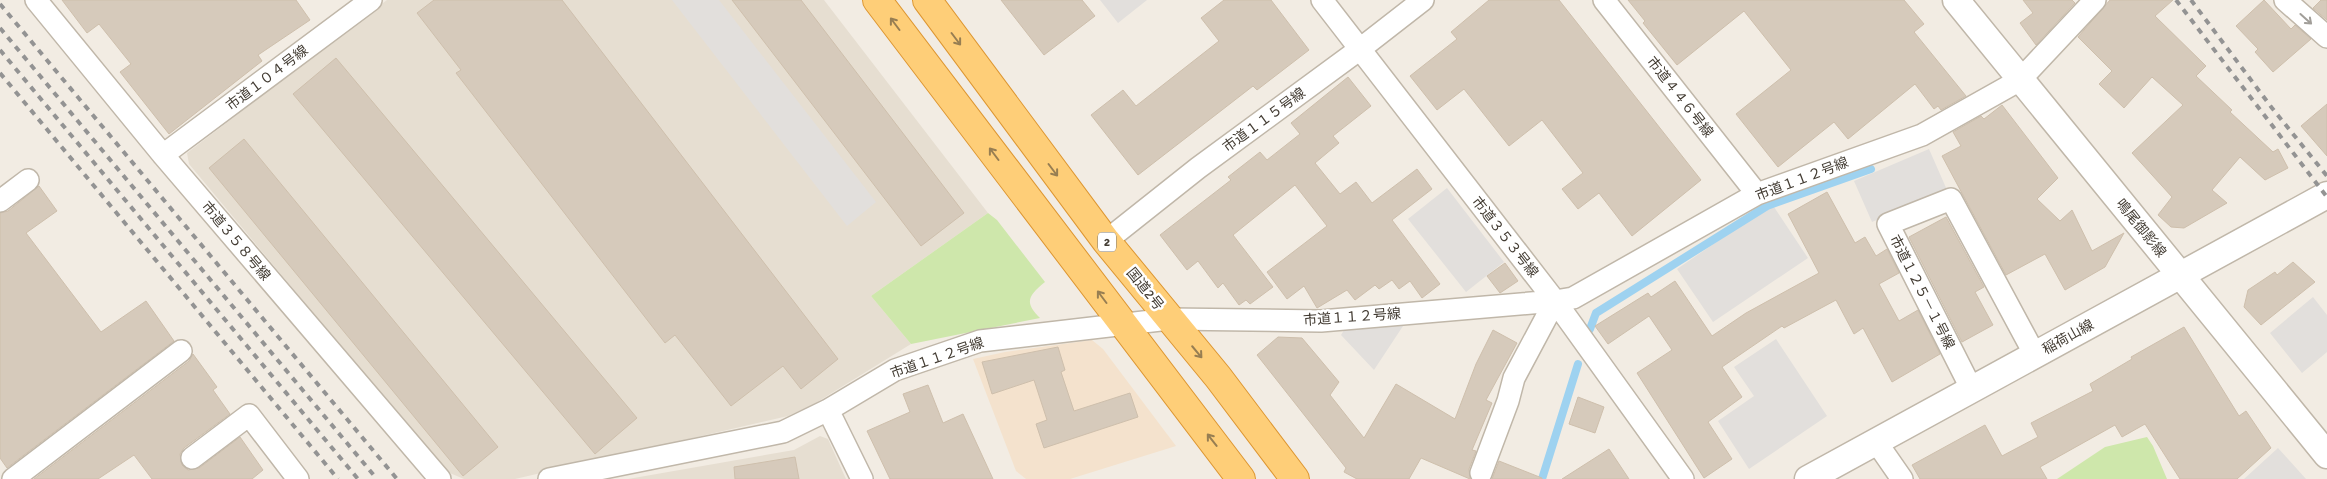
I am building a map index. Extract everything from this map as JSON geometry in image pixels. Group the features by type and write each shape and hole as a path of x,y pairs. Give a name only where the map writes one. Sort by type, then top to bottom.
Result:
{"highway":[{"path":"877,0 1241,479"},
{"name":"国道2号","path":"927,0 1106,242 1218,377 1295,479"}],"street":[{"name":"市道３５８号線","path":"36,0 163,155 440,479"},
{"name":"市道１０４号線","path":"163,155 370,0"},
{"name":"市道３５３号線","path":"1322,0 1555,301 1682,479"},
{"name":"市道１１５号線","path":"1106,242 1198,168 1360,49 1423,0"},
{"name":"市道４４６号線","path":"1604,0 1757,194"},
{"name":"鳴尾御影線","path":"1956,0 2327,455"},
{"name":"市道１１２号線","path":"549,479 783,432 828,410 895,370 980,341 1169,319 1321,321 1573,298 1757,194 1922,135 2020,80 2095,0"},
{"path":"2285,0 2327,37"},
{"path":"0,201 28,180"},
{"name":"稲荷山線","path":"1808,479 1877,443 2327,195"},
{"name":"市道１２５－１号線","path":"1972,390 1888,224 1951,199 2035,355"},
{"path":"1481,473 1508,400 1514,378 1555,301"},
{"path":"13,479 181,351"},
{"path":"828,410 862,479"},
{"path":"192,458 250,415 298,479"},
{"path":"1877,443 1902,479"}],"shaded area":[{"path":"387,0 824,0 988,213 871,296 911,344 814,404 788,416 515,479 464,479 445,471 189,164 187,153"},
{"path":"672,0 719,0 876,202 847,226"},
{"path":"1100,0 1147,0 1118,23"},
{"path":"1929,149 1947,190 1872,222 1854,181"},
{"path":"1447,188 1504,262 1466,292 1408,219"},
{"path":"1772,204 1808,258 1713,322 1677,269"},
{"path":"2313,297 2327,315 2327,352 2302,373 2270,333"},
{"path":"1403,326 1374,370 1341,335 1346,327"},
{"path":"1776,339 1827,416 1749,469 1718,421 1754,396 1734,367"},
{"path":"1092,340 1103,349 1176,446 1070,479 1026,479 1016,471 973,359 1005,352"},
{"path":"820,436 828,439 846,479 628,479 794,450"},
{"path":"2278,448 2306,479 2244,479"}],"green space":[{"path":"988,213 997,220 1045,282 1035,291 1030,299 1032,308 1040,318 911,344 871,296"},
{"path":"2147,437 2153,446 2167,479 2057,479 2105,447"}],"building":[{"path":"62,0 296,0 310,20 258,55 262,61 169,134 120,72 131,64 99,24 87,33"},
{"path":"434,0 562,0 838,359 801,389 783,366 731,406 675,335 665,343 456,73 461,70 417,13"},
{"path":"732,0 801,0 964,213 921,246"},
{"path":"1001,0 1082,0 1095,16 1044,55"},
{"path":"1224,0 1271,0 1309,50 1257,90 1253,86 1138,175 1091,115 1123,90 1136,106 1219,41 1201,18"},
{"path":"1489,0 1559,0 1701,180 1632,236 1599,193 1578,209 1562,189 1583,173 1542,120 1509,146 1464,89 1437,110 1410,76 1457,39 1451,32"},
{"path":"1628,0 1904,0 1924,24 1914,32 1966,96 1941,110 1938,106 1934,109 1915,84 1848,139 1834,122 1778,167 1736,114 1791,70 1744,11 1677,65 1643,23 1645,21"},
{"path":"2023,0 2072,0 2075,3 2036,45 2020,23 2033,13"},
{"path":"2110,0 2173,0 2155,16 2206,66 2196,76 2232,110 2230,112 2273,152 2278,149 2288,168 2265,180 2240,157 2212,190 2227,203 2184,228 2171,227 2158,215 2172,197 2132,153 2183,105 2152,77 2124,108 2099,84 2112,71 2078,37"},
{"path":"2264,0 2291,29 2295,25 2311,39 2273,72 2255,52 2258,49 2236,26"},
{"path":"2321,0 2327,0 2327,20 2313,8"},
{"path":"336,58 637,418 595,454 293,94"},
{"path":"1348,77 1371,106 1333,136 1339,143 1315,163 1340,194 1356,182 1372,203 1417,169 1432,189 1392,220 1440,284 1422,298 1410,281 1399,289 1392,280 1379,289 1375,285 1355,300 1347,290 1317,308 1304,286 1287,299 1267,272 1327,226 1295,185 1233,235 1273,287 1250,304 1246,300 1239,305 1223,283 1218,288 1198,261 1187,270 1160,235 1231,180 1228,177 1260,152 1267,160 1300,134 1291,123"},
{"path":"2327,104 2327,156 2301,126"},
{"path":"2002,105 2058,178 2037,199 2060,221 2072,210 2092,251 2124,233 2105,267 2065,290 2045,254 2006,275 1942,156 1961,146 1953,132 1981,116 1984,119"},
{"path":"244,139 498,447 463,476 209,168"},
{"path":"39,186 57,211 26,233 101,332 146,301 174,341 7,468 0,458 0,213 8,211"},
{"path":"1827,192 1855,243 1865,237 1876,256 1887,249 1899,273 1879,284 1899,321 1918,310 1940,354 1892,382 1863,328 1854,334 1836,300 1784,328 1782,326 1722,367 1742,397 1708,422 1732,459 1704,478 1637,373 1672,350 1649,316 1608,344 1595,326 1648,293 1651,297 1675,281 1712,336 1746,313 1819,273 1788,214"},
{"path":"1946,217 1984,287 1975,292 1993,325 1962,342 1909,237"},
{"path":"2293,262 2315,282 2261,325 2244,307 2248,290 2275,272 2277,275"},
{"path":"1505,263 1518,281 1500,293 1487,276"},
{"path":"2184,327 2239,416 2246,411 2271,448 2237,479 2180,479 2145,424 2122,437 2115,425 2040,467 2047,479 1920,479 1912,465 1985,425 2002,456 2038,437 2031,423 2093,391 2090,384 2132,359 2131,357"},
{"path":"1493,330 1517,343 1486,400 1492,403 1472,450 1476,451 1469,469 1470,479 1421,458 1409,479 1357,479 1344,472 1346,468 1257,355 1278,337 1302,338 1339,382 1330,395 1364,438 1396,384 1455,419 1476,364"},
{"path":"1058,347 1065,370 1061,372 1074,411 1130,393 1138,417 1044,448 1036,424 1047,420 1034,380 992,394 982,362"},
{"path":"193,354 217,387 213,390 230,414 184,448 180,454 182,465 188,470 199,468 240,437 263,470 252,479 152,479 134,455 98,479 34,479 189,361"},
{"path":"928,385 943,423 963,414 993,479 890,479 867,431 910,412 903,394"},
{"path":"1578,397 1604,407 1595,433 1569,424"},
{"path":"1609,449 1629,479 1562,479"},
{"path":"795,457 799,479 735,479 734,467"},
{"path":"1499,461 1542,478 1542,479 1492,479"}],"waterway":[{"path":"1590,329 1596,313 1767,206 1871,169"},
{"path":"1542,479 1578,364"}],"railway":[{"path":"2176,0 2327,197"},
{"path":"2191,0 2272,108 2327,176"},
{"path":"0,4 397,479"},
{"path":"0,28 377,479"},
{"path":"0,50 358,479"},
{"path":"0,73 338,479"}]}
